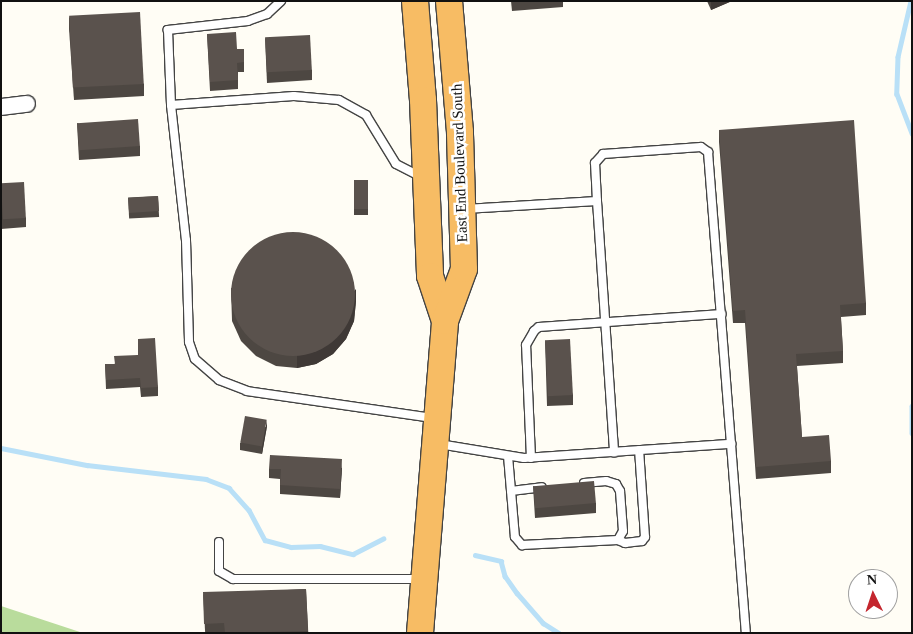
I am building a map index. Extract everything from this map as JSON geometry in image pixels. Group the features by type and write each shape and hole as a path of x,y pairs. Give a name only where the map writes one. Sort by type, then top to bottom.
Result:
{"highway":[{"name":"East End Boulevard South","path":"415,1 428,179 430,276 445,321"},
{"name":"East End Boulevard South","path":"420,633 438,432 445,321 464,269 457,83 449,1"}],"street":[{"path":"1,106 26,104"}],"lane":[{"path":"281,1 267,14 253,20 168,30 171,105 186,249 189,342 195,359 219,380 262,395 438,432 508,456 531,458 732,444"},
{"path":"171,105 294,96 339,100 366,115 396,164 412,175 428,179"},
{"path":"614,452 595,162 599,155 706,149 710,158 746,633"},
{"path":"463,209 597,201"},
{"path":"531,458 528,337 539,327 722,314"},
{"path":"508,456 514,536 522,545 618,540 625,543 642,541 644,537 639,450"},
{"path":"577,484 606,481 616,484 623,531 618,540"},
{"path":"511,490 549,487"},
{"path":"218,542 219,571 233,579 425,579"}],"green space":[{"path":"1,606 83,633 1,633"}],"building":[{"path":"140,12 144,84 73,88 69,16"},
{"path":"236,32 237,49 244,49 244,62 237,63 238,80 210,82 207,34"},
{"path":"310,35 312,70 267,72 265,37"},
{"path":"138,119 140,146 79,150 77,123"},
{"path":"854,120 866,303 840,305 843,351 796,354 802,437 829,435 831,461 756,467 745,310 733,311 719,130"},
{"path":"354,180 368,180 368,209 354,209"},
{"path":"24,182 26,218 3,219 1,183"},
{"path":"158,196 159,211 129,213 128,198"},
{"path":"293,232 317,237 337,250 350,270 355,294 350,318 337,338 317,351 293,356 269,351 249,338 236,318 231,294 236,270 249,250 269,237"},
{"path":"155,338 158,387 141,388 140,378 106,380 105,364 115,364 114,356 138,355 138,339"},
{"path":"570,339 573,395 548,396 545,340"},
{"path":"245,416 267,420 262,446 240,443"},
{"path":"270,455 342,459 340,489 280,485 281,469 269,469"},
{"path":"594,481 596,503 535,508 533,486"},
{"path":"306,589 308,631 225,633 224,623 204,624 203,592"}],"waterway":[{"path":"911,1 898,57 897,94 912,133"},
{"path":"912,406 912,433"},
{"path":"1,448 87,465 206,479 229,488 249,510 265,540 291,547 320,546 353,554 383,539"},
{"path":"475,555 501,561 505,576 517,593 543,623 559,633"}]}
